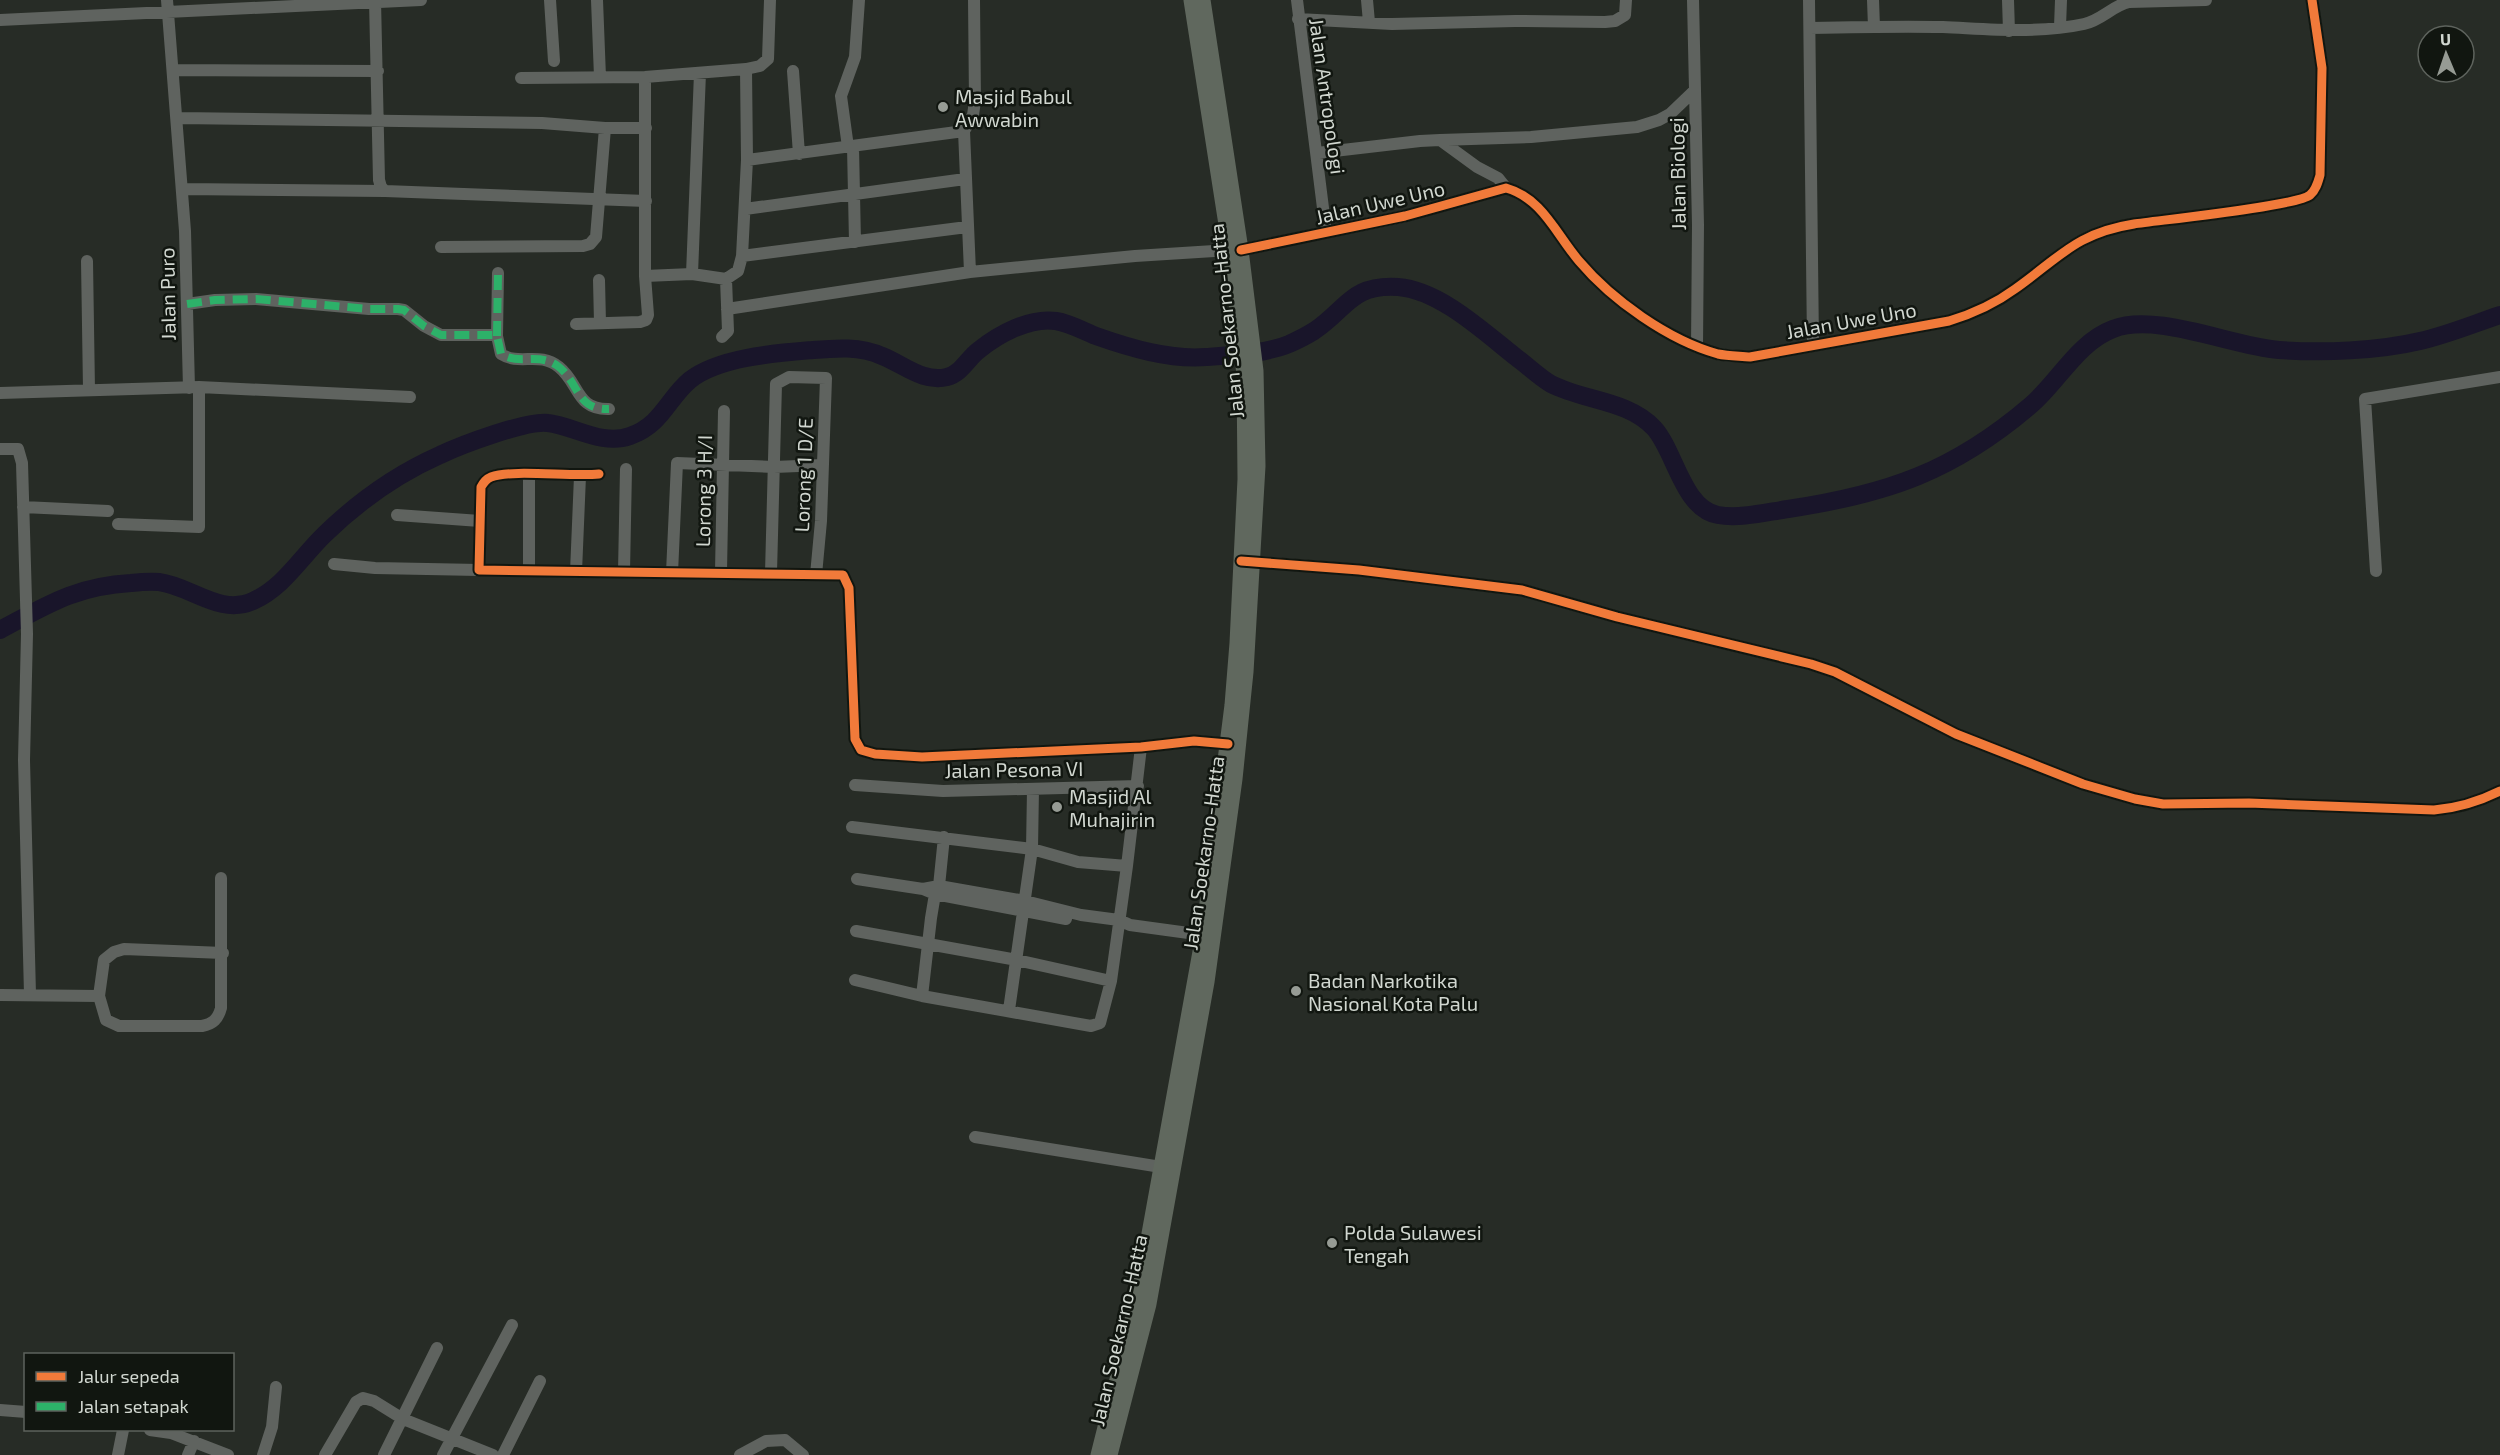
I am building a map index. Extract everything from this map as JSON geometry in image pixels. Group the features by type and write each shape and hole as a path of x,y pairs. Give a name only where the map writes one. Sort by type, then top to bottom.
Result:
{"main road":[{"name":"Jalan Soekarno-Hatta","path":"1191,0 1235,250"},
{"name":"Jalan Soekarno-Hatta","path":"1098,1455 1137,1300 1161,1167 1174,1130 1207,982 1227,744 1258,466 1246,331 1203,0"},
{"name":"Jalan Soekarno-Hatta","path":"1110,1455 1149,1304 1203,935 1217,874 1242,726 1246,561"}],"street":[{"path":"0,20 167,6 422,0"},
{"path":"550,0 554,61"},
{"path":"597,0 600,77"},
{"path":"521,78 645,77 760,66 768,59 770,0"},
{"path":"855,242 850,147 841,96 855,57 859,0"},
{"path":"970,272 964,131 973,115 975,101 974,0"},
{"name":"Jalan Antropologi","path":"1297,0 1326,232"},
{"path":"1367,0 1369,21"},
{"path":"1298,19 1392,24 1515,21 1605,22 1615,21 1625,15 1626,0"},
{"name":"Jalan Biologi","path":"1693,0 1699,280 1697,347"},
{"path":"1809,0 1813,344"},
{"path":"1873,0 1874,27"},
{"path":"2008,0 2009,31"},
{"path":"2061,0 2061,27"},
{"path":"1810,28 1874,27 2009,31 2085,24 2100,19 2118,5 2129,2 2206,0"},
{"name":"Jalan Uwe Uno","path":"727,309 970,272 1134,256 1235,250 1415,213 1506,188 1518,192 1540,208 1556,233 1599,284 1672,335 1697,347 1721,355 1750,357 1813,344 1899,331 1966,316 2017,289 2068,247 2105,230 2183,216 2283,203 2308,197 2318,183 2320,175 2323,106 2322,68 2312,0"},
{"path":"375,1 379,180 385,191"},
{"name":"Jalan Puro","path":"118,524 199,527 194,387 187,304 178,118 167,6"},
{"path":"645,276 692,274 726,279 738,271 742,256 747,160 746,69"},
{"path":"173,70 378,71"},
{"path":"793,71 799,154"},
{"path":"692,274 700,73"},
{"path":"576,324 646,320 648,309 645,276 645,77"},
{"path":"1317,153 1420,141 1530,137 1637,128 1671,114 1694,91"},
{"path":"178,118 379,119 646,128"},
{"path":"441,247 583,246 590,244 596,237 605,128"},
{"path":"747,160 964,131"},
{"path":"1440,140 1477,167 1498,178 1506,188"},
{"path":"745,209 965,179"},
{"path":"182,189 385,191 646,201"},
{"path":"742,256 967,227"},
{"path":"87,261 89,390"},
{"path":"498,273 497,336 501,354 507,357 542,358 550,361 560,368 582,401 599,409 609,409"},
{"path":"722,338 728,331 726,279"},
{"path":"599,280 600,323"},
{"path":"187,304 215,300 256,299 369,309 398,309 404,310 432,332 441,334 479,333 497,336"},
{"name":"Lorong 1 D/E","path":"774,467 776,384 789,377 826,378 821,521 816,574"},
{"path":"2376,571 2365,399 2500,377"},
{"path":"0,393 194,387 410,397"},
{"name":"Lorong 3 H/I","path":"721,572 724,411"},
{"path":"0,449 18,449 21,454 24,507 27,603 24,760 30,994"},
{"path":"672,573 676,463 774,467 823,465"},
{"path":"771,573 774,467"},
{"path":"624,572 626,469"},
{"path":"529,474 529,571"},
{"path":"479,570 481,487 483,483 494,476 599,474"},
{"path":"576,572 579,476"},
{"path":"24,507 108,511"},
{"path":"397,515 480,521"},
{"path":"1246,561 1359,570 1522,590 1617,617 1811,664 1834,672 1956,734 2083,784 2135,799 2163,804 2249,803 2434,810 2455,808 2500,792"},
{"path":"334,564 375,568 576,572 841,574 847,579 855,740 861,750 875,754 922,757 1141,747 1194,741 1227,744"},
{"path":"855,980 922,996 1097,1025 1102,1019 1122,924 1141,747"},
{"name":"Jalan Pesona VI","path":"855,785 944,790 1138,786"},
{"path":"1009,1010 1032,849 1033,789"},
{"path":"852,827 1032,849 1078,862 1128,866"},
{"path":"922,996 932,890 944,837"},
{"path":"221,878 223,953 219,1017 208,1025 119,1026 106,1020 99,996 104,960 119,950 223,953"},
{"path":"857,879 1081,915 1122,924 1203,935"},
{"path":"856,931 1017,960 1111,981"},
{"path":"0,995 99,996"},
{"path":"975,1137 1161,1167"},
{"path":"443,1455 512,1325"},
{"path":"384,1455 437,1348"},
{"path":"504,1455 540,1381"},
{"path":"263,1455 272,1427 276,1388"},
{"path":"325,1455 358,1400 366,1398 403,1419 493,1455"},
{"path":"0,1410 24,1412"},
{"path":"118,1455 123,1431"},
{"path":"154,1431 194,1441 228,1455"},
{"path":"740,1455 766,1442 785,1440 803,1455"},
{"path":"188,1455 194,1441"}],"waterway":[{"path":"0,630 62,598 112,585 159,582 217,603 241,605 253,601 283,580 325,534 351,510 379,489 424,462 510,429 538,423 558,425 609,439 630,436 650,425 682,387 702,372 732,361 766,355 799,351 857,349 882,356 921,375 947,377 957,372 979,350 996,338 1025,324 1046,320 1066,323 1122,345 1164,355 1206,357 1248,354 1280,347 1305,336 1325,323 1359,294 1382,287 1398,287 1414,290 1446,304 1551,384 1619,406 1643,419 1661,438 1696,502 1706,510 1718,515 1735,516 1753,515 1857,496 1889,487 1947,463 2003,428 2041,396 2089,343 2113,329 2131,325 2172,327 2279,350 2331,351 2386,347 2420,341 2500,315"}],"marked path":[{"path":"497,336 498,273"},
{"path":"187,304 215,300 256,299 404,310 424,326 441,335 494,335 497,336 501,354 515,359 552,362 566,374 584,401 598,408 609,409"}],"cycle path":[{"path":"1241,250 1405,216 1506,188 1519,193 1539,208 1592,276 1624,304 1661,329 1699,348 1718,354 1750,357 1949,321 2000,299 2069,248 2082,240 2114,228 2281,204 2310,195 2320,175 2322,68 2312,0"},
{"path":"599,474 527,473 501,475 486,480 481,487 479,570 843,575 849,588 855,739 861,750 875,754 922,757 1141,747 1194,741 1228,744"},
{"path":"1241,561 1359,570 1522,590 1617,617 1811,664 1835,672 1956,734 2083,784 2135,799 2163,804 2249,803 2434,810 2468,804 2500,791"}],"place":[{"name":"Masjid Babul Awwabin","path":"943,107"},
{"name":"Masjid Al Muhajirin","path":"1057,807"},
{"name":"Badan Narkotika Nasional Kota Palu","path":"1296,991"},
{"name":"Polda Sulawesi Tengah","path":"1332,1243"}]}
